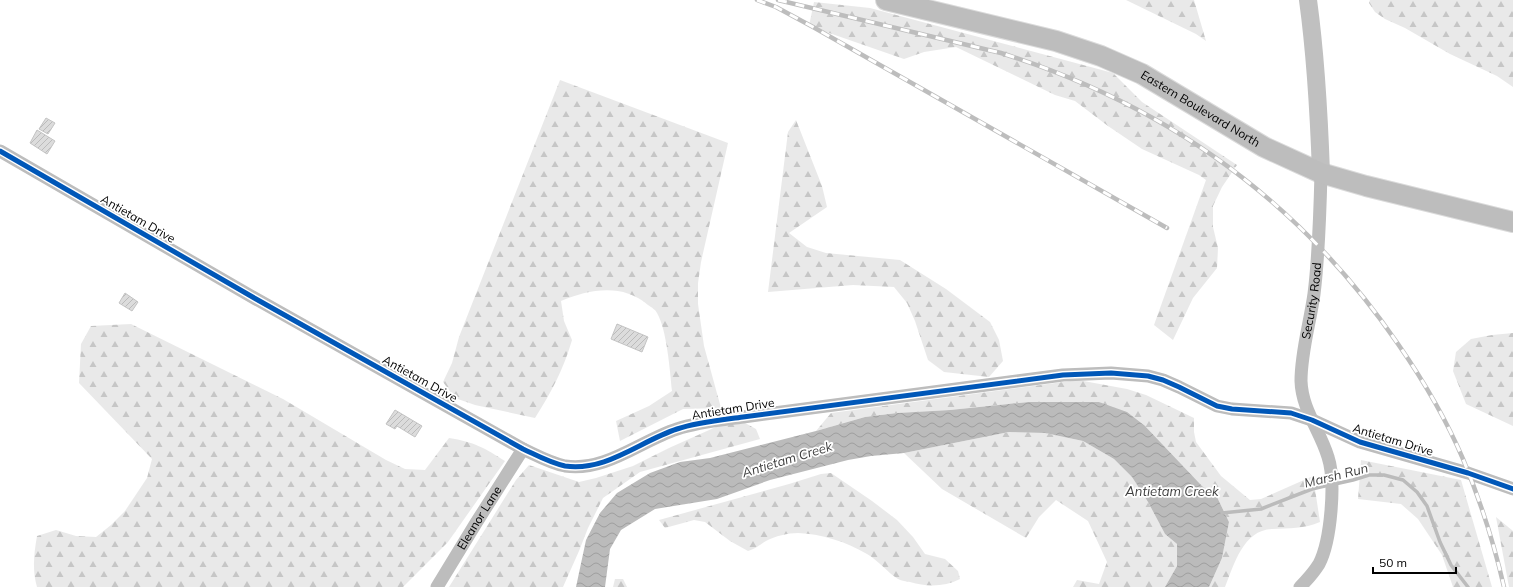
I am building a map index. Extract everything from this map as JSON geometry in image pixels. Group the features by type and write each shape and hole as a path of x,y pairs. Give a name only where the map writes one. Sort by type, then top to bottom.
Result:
{"main road":[{"name":"Eastern Boulevard North","path":"886,0 1056,41 1100,56 1142,74 1258,143 1321,173 1513,222"}],"street":[{"name":"Security Road","path":"1300,587 1308,579 1319,563 1325,547 1329,529 1332,501 1332,474 1329,458 1302,397 1301,379 1314,293 1321,173 1316,71 1308,0"},
{"name":"Antietam Drive","path":"0,151 263,303 523,449 545,460 565,466 582,467 612,459 659,436 694,424 1064,375 1089,374 1148,376 1164,380 1217,406 1232,409 1291,413 1312,420 1360,442 1468,473 1513,489"},
{"name":"Eleanor Lane","path":"437,587 523,449"}],"green space":[{"path":"1126,0 1194,0 1206,41 1196,34"},
{"path":"1370,0 1513,0 1513,87 1497,76 1450,54 1405,28 1385,19 1375,12 1369,3"},
{"path":"814,2 870,8 1113,73 1142,102 1237,165 1222,187 1213,206 1213,227 1218,248 1217,268 1193,298 1173,340 1154,325 1206,180 1199,175 1142,149 1075,101 1055,95 956,47 924,52 904,59 809,26"},
{"path":"560,80 728,143 701,262 698,283 698,304 704,346 721,408 683,409 620,441 616,421 649,406 672,391 668,351 660,320 653,309 628,293 606,290 594,291 583,293 561,301 564,321 572,340 556,380 535,418 475,405 455,398 443,382 452,363 459,337"},
{"path":"796,120 822,186 827,207 789,233 807,247 826,253 900,260 946,289 990,322 999,340 1003,361 989,377 944,372 928,360 915,321 907,303 894,287 853,285 768,292 788,132"},
{"path":"131,324 283,399 386,460 405,469 425,470 449,438 465,441 479,446 505,461 448,542 403,587 37,587 34,574 34,562 37,536 56,530 76,536 96,537 125,511 147,478 152,459 79,383 81,344 91,326"},
{"path":"1513,333 1513,426 1466,404 1453,371 1456,352 1471,339"},
{"path":"1078,380 1127,389 1146,395 1194,418 1196,442 1221,476 1250,500 1261,499 1313,476 1320,522 1302,527 1272,529 1262,531 1254,535 1241,550 1225,587 1209,587 1222,558 1229,522 1217,497 1202,486 1145,426 1099,402 1029,402 950,410 897,413 865,417 816,431 831,413"},
{"path":"736,418 756,429 760,439 640,472 603,498 588,528 563,587 449,587 516,480 529,465 579,482 633,466"},
{"path":"1009,432 1045,433 1083,441 1114,459 1132,477 1148,502 1165,534 1177,544 1177,566 1165,587 1073,587 1077,580 1099,584 1107,562 1088,521 1056,500 1039,517 1026,538 942,489 904,453"},
{"path":"1361,460 1461,480 1492,587 1453,587 1442,555 1418,519 1401,504 1358,499"},
{"path":"831,473 897,520 913,537 925,554 945,559 958,571 960,579 942,585 923,585 901,580 871,557 859,550 843,542 816,535 798,533 782,535 770,539 748,551 730,541 705,522 694,520 665,528 659,520 821,474"},
{"path":"1496,517 1513,531 1513,587 1509,587"},
{"path":"615,579 623,579 627,587 613,587"}],"water":[{"name":"Antietam Creek","path":"1029,402 1099,402 1127,412 1145,426 1202,486 1217,497 1229,522 1222,558 1209,587 1165,587 1177,566 1177,544 1165,534 1148,502 1132,477 1114,459 1083,441 1045,433 1009,432 904,453 848,460 770,480 717,499 655,509 621,530 610,549 605,587 576,587 586,540 600,513 617,493 650,473 680,462 710,458 865,417"}],"building":[{"path":"46,118 55,123 48,134 39,129"},
{"path":"37,130 55,141 47,154 30,143"},
{"path":"125,293 138,302 132,311 119,303"},
{"path":"617,324 648,337 642,352 611,339"},
{"path":"395,410 422,426 415,437 397,426 395,429 386,424"}],"waterway":[{"name":"Marsh Run","path":"1335,484 1369,475 1384,475 1403,480 1417,492 1427,506 1440,542 1451,565 1468,587"},
{"name":"Marsh Run","path":"1222,513 1261,509 1312,489 1329,485"}],"railway":[{"path":"757,0 776,7 813,27 1167,228"},
{"path":"778,0 1001,53 1062,75 1119,100 1174,130 1225,164 1273,203 1318,246 1360,293 1398,344 1442,415 1463,459 1481,506 1504,587"}],"cycle path":[{"path":"0,151 256,299 523,449 559,465 580,467 595,464 609,460 663,434 677,429 710,422 1063,375 1111,373 1148,376 1163,380 1217,406 1232,409 1291,413 1312,420 1360,442 1468,473 1513,489"}]}
